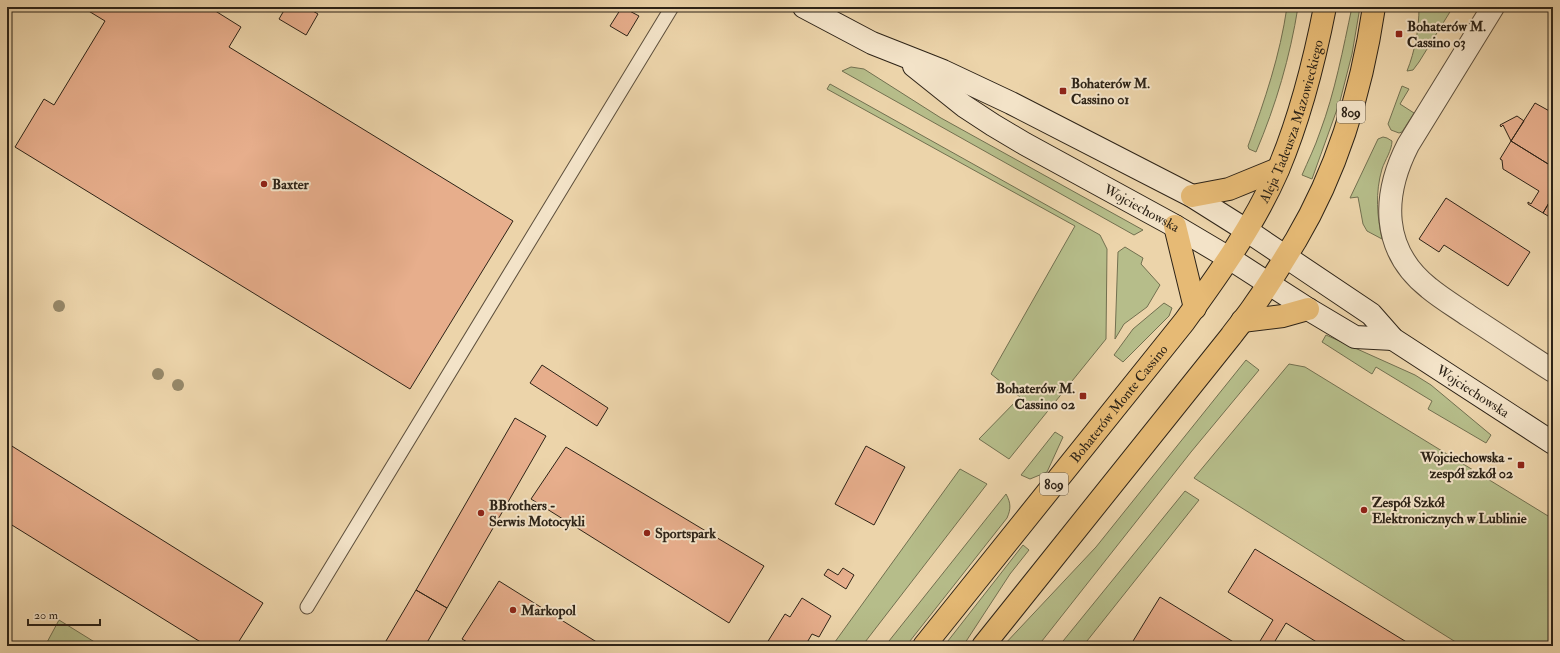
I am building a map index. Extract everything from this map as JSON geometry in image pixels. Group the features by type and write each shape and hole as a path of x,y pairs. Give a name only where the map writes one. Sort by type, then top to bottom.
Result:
{"main road":[{"name":"Aleja Tadeusza Mazowieckiego","path":"1246,230 1278,170 1305,94 1325,7"},
{"name":"809","path":"983,646 1255,305 1296,240 1321,193 1344,134 1361,76 1374,7"},
{"path":"1192,196 1229,189 1278,170"},
{"path":"1175,226 1195,308"},
{"name":"Bohaterów Monte Cassino","path":"924,646 1195,308 1217,278 1246,230"},
{"path":"1242,320 1283,316 1308,309"}],"street":[{"name":"Wojciechowska","path":"804,7 860,37 943,71 1004,100 1192,196 1246,230 1371,314 1393,339 1553,443"},
{"path":"1493,7 1408,145 1393,180 1390,219 1394,239 1400,256 1410,270 1429,288 1553,371"},
{"name":"Wojciechowska","path":"899,54 964,106 993,125 1175,226 1355,337 1393,339"}],"lane":[{"path":"307,607 672,7"}],"green space":[{"path":"1287,7 1298,7 1291,44 1276,99 1256,152 1249,149 1248,146 1271,77"},
{"path":"1352,7 1360,7 1352,54 1340,101 1312,179 1302,175 1314,149 1330,102"},
{"path":"1419,7 1453,7 1419,62 1413,70 1407,71 1416,40"},
{"path":"851,67 864,69 941,118 1143,230 1134,235 842,71"},
{"path":"830,84 1100,235 1107,249 1106,339 1009,459 979,439 1020,397 991,374 1075,226 827,89"},
{"path":"1402,86 1409,89 1400,104 1414,113 1402,132 1399,133 1391,130 1388,124"},
{"path":"1383,137 1392,141 1392,144 1382,169 1378,187 1378,213 1382,239 1367,231 1363,224 1358,197 1350,198 1378,139"},
{"path":"1125,247 1143,258 1141,264 1160,285 1147,307 1124,324 1115,339 1118,252"},
{"path":"1164,303 1172,308 1169,316 1123,362 1114,355 1133,329"},
{"path":"1326,335 1415,375 1431,385 1491,435 1486,443 1428,409 1432,401 1376,367 1372,374 1322,342"},
{"path":"1246,360 1259,370 1191,452 1038,646 1003,646 1096,547"},
{"name":"Zespół Szkół Elektronicznych w Lublinie","path":"1289,364 1305,367 1553,519 1553,646 1462,646 1194,478"},
{"path":"1055,432 1063,437 1047,472 1030,479 1021,475"},
{"path":"960,469 987,484 862,646 832,646"},
{"path":"1185,491 1199,500 1083,646 1059,646"},
{"path":"1006,494 1010,506 1007,518 906,646 885,646"},
{"path":"1023,545 1029,550 1010,574 963,646 944,646"},
{"path":"59,620 101,646 45,646"}],"building":[{"name":"Baxter","path":"82,7 209,7 241,27 229,47 513,221 410,389 15,147 44,99 54,105 105,21"},
{"path":"286,7 306,7 318,14 306,35 279,19"},
{"path":"622,7 639,16 627,36 610,26"},
{"path":"1535,103 1553,113 1553,167 1511,141"},
{"path":"1517,116 1524,121 1511,141 1503,125 1501,127 1500,125"},
{"path":"1511,141 1553,167 1553,196 1543,213 1528,204 1528,202 1531,204 1539,191 1503,169 1502,160 1500,159"},
{"path":"1553,196 1553,219 1543,213"},
{"path":"1446,198 1530,252 1508,286 1444,245 1439,252 1419,239"},
{"path":"542,365 608,408 597,426 530,383"},
{"name":"BBrothers - Serwis Motocykli","path":"515,418 546,436 447,608 416,590"},
{"path":"7,443 263,603 236,646 207,646 7,522"},
{"path":"866,446 905,467 874,525 835,504"},
{"name":"Sportspark","path":"566,447 764,566 729,623 531,499"},
{"path":"1255,549 1413,646 1323,646 1286,623 1272,646 1257,646 1273,620 1228,592"},
{"path":"843,568 854,575 846,589 824,575 828,569 838,575"},
{"name":"Markopol","path":"499,581 603,646 474,646 462,639"},
{"path":"416,590 447,608 425,646 383,646"},
{"path":"1160,597 1240,646 1130,646"},
{"path":"802,598 831,616 819,637 812,634 805,646 765,646 785,614 790,617"}],"place":[{"name":"Bohaterów M. Cassino 03","path":"1399,34"},
{"name":"Bohaterów M. Cassino 01","path":"1063,91"},
{"name":"Baxter","path":"264,184"},
{"name":"Bohaterów M. Cassino 02","path":"1083,396"},
{"name":"Wojciechowska - zespół szkół 02","path":"1521,465"},
{"name":"Zespół Szkół Elektronicznych w Lublinie","path":"1364,510"},
{"name":"BBrothers - Serwis Motocykli","path":"481,513"},
{"name":"Sportspark","path":"647,533"},
{"name":"Markopol","path":"513,610"}]}
